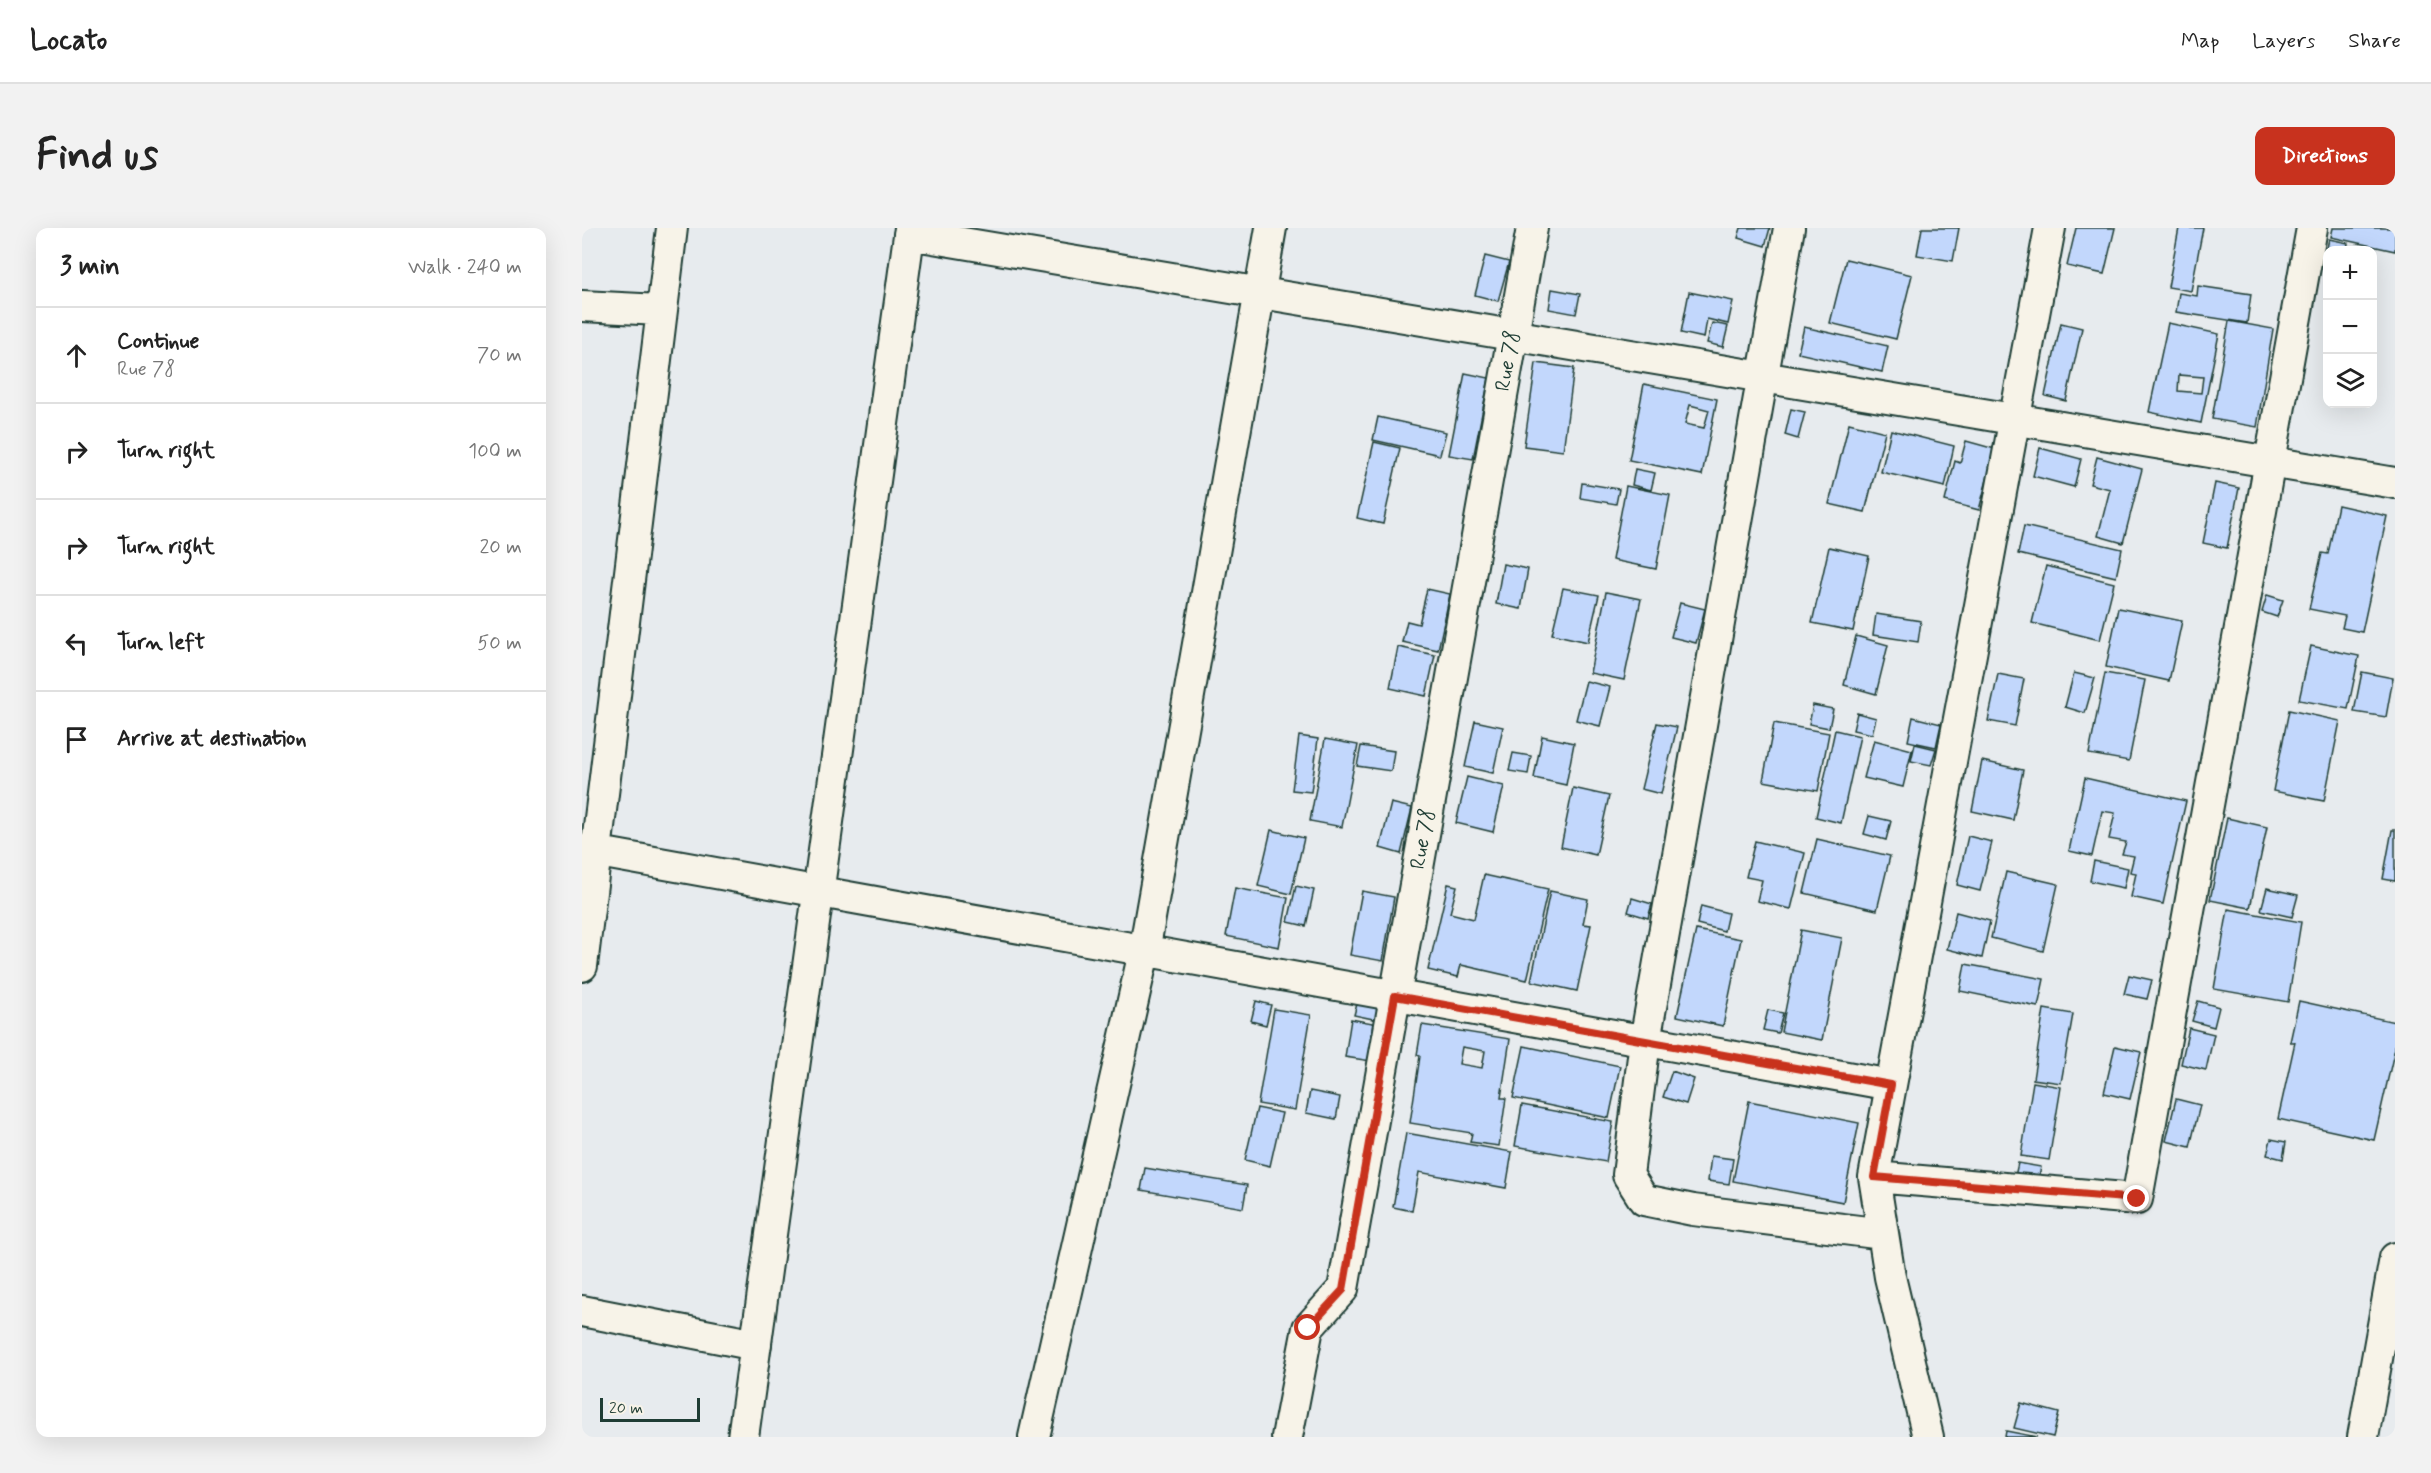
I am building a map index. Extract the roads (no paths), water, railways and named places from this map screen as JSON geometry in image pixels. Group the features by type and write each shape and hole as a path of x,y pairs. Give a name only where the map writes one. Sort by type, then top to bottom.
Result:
{"street":[{"path":"582,966 590,850 672,228"},
{"path":"1034,1437 1144,952 1271,228"},
{"name":"Rue 78","path":"1287,1437 1308,1328 1343,1290 1532,228"},
{"path":"1789,228 1645,1041 1628,1175 1644,1200 1693,1210 1883,1234"},
{"path":"1928,1437 1890,1277 1874,1177 2050,228"},
{"path":"1874,1177 2137,1199 2312,228"},
{"path":"743,1437 909,231 1260,294 2395,483"},
{"path":"582,306 660,310"},
{"path":"590,850 818,894 1891,1085"},
{"path":"2363,1437 2390,1317 2395,1258"},
{"path":"582,1311 756,1345"}]}
